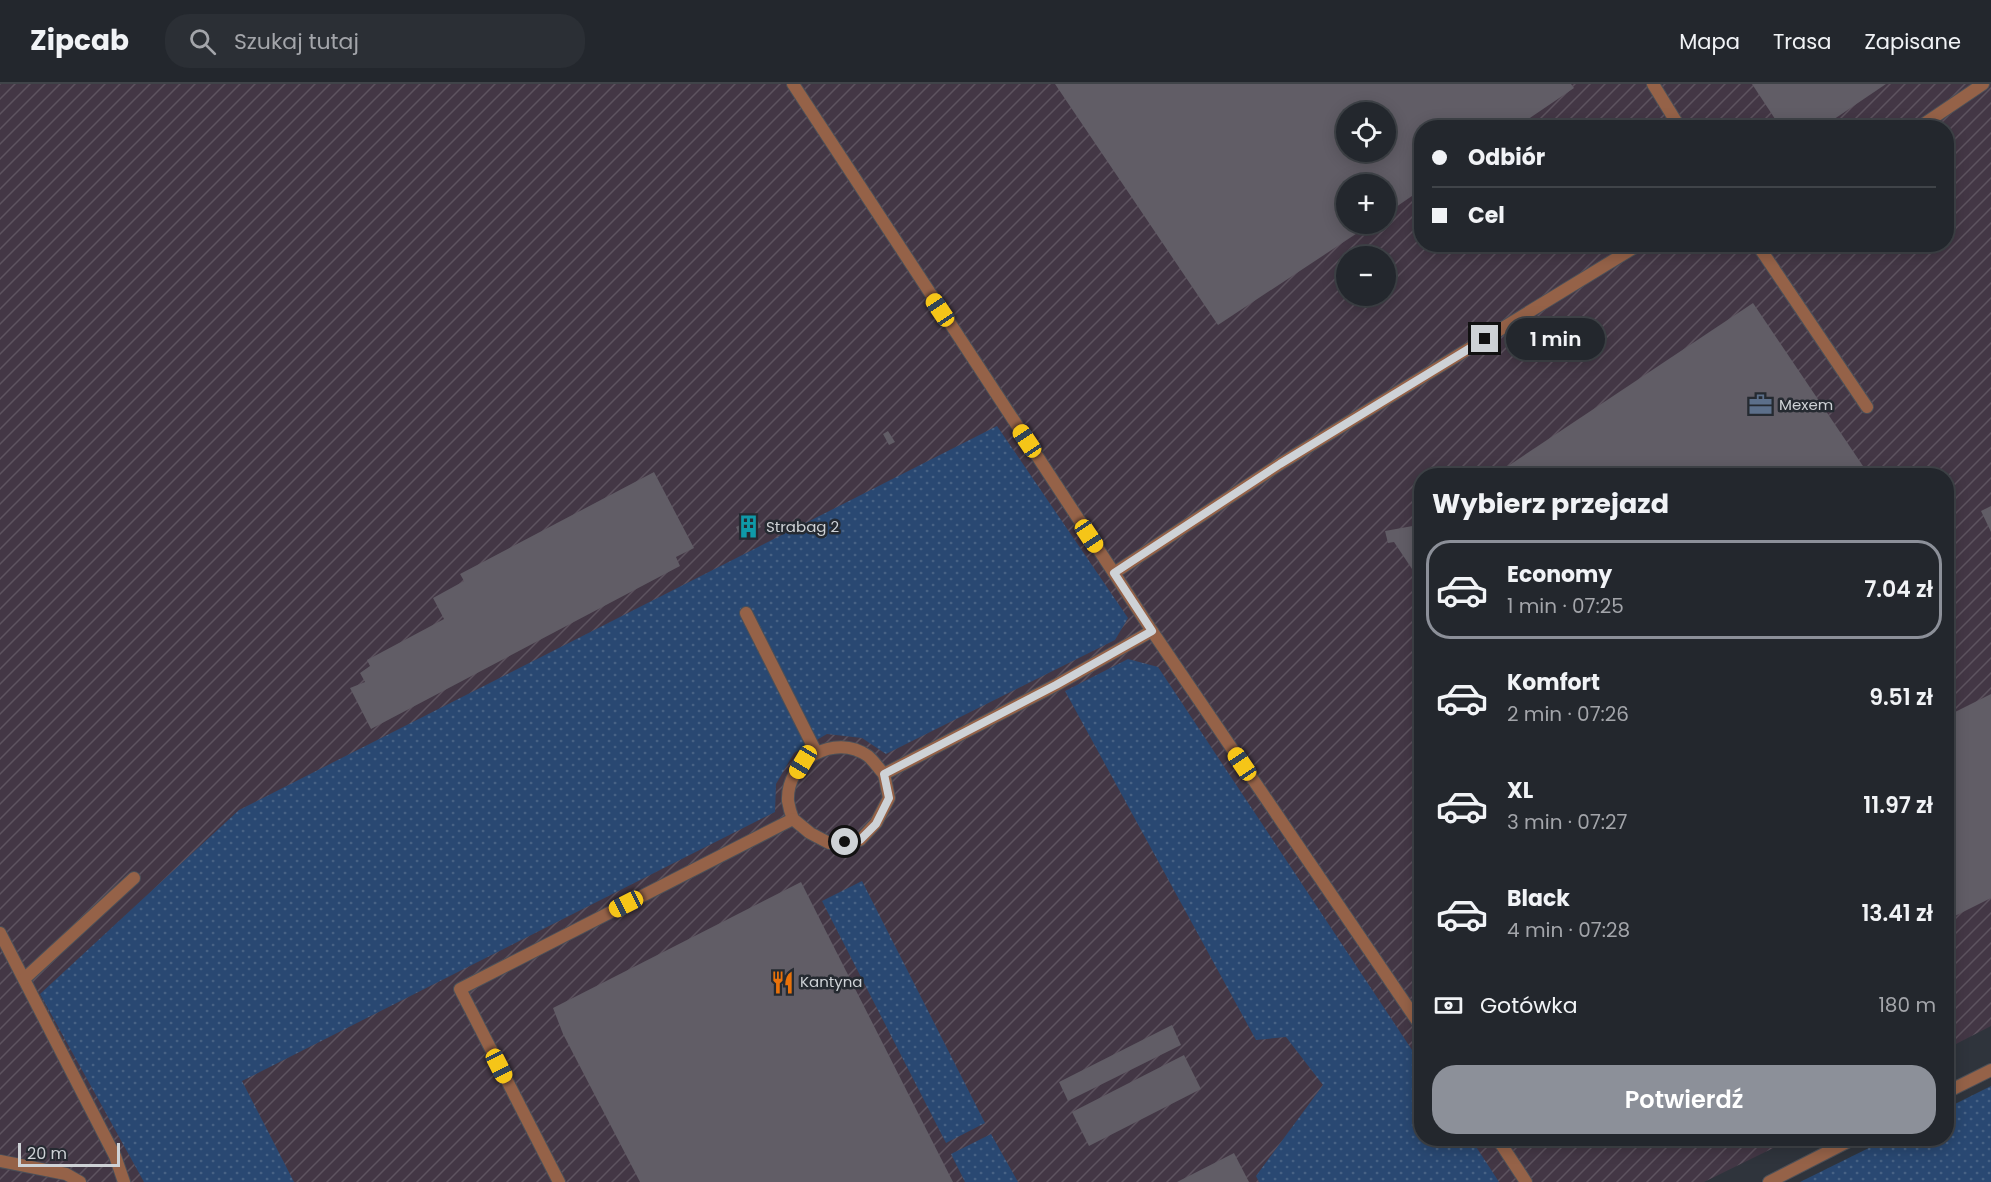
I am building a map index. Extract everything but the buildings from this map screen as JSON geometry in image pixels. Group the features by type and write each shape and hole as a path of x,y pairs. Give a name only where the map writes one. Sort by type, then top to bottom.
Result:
{"street":[{"path":"793,84 1152,631 1414,1016"},
{"path":"1653,84 1675,120"},
{"path":"1930,120 1983,84"},
{"path":"1114,573 1280,464 1627,252"},
{"path":"1762,252 1867,407"},
{"path":"746,613 816,752"},
{"path":"884,774 1056,685 1152,631"},
{"path":"829,747 848,747 868,756 884,774 889,798 876,824 860,840 829,843 793,819 788,801 791,782 803,762 816,752 829,747"},
{"path":"559,1182 460,989 793,819"},
{"path":"24,979 134,878"},
{"path":"0,933 115,1156 124,1182"},
{"path":"1954,1088 1991,1070"},
{"path":"1502,1146 1526,1182"},
{"path":"1769,1182 1839,1146"},
{"path":"2,1165 66,1174 80,1182"}],"shaded area":[{"path":"0,84 1991,84 1991,1026 1956,1044 1954,1053 1954,468 1414,468 1414,1146 1778,1146 1704,1182 0,1182"},
{"path":"997,426 1128,618 1115,640 886,754 862,738 827,734 794,753 776,784 775,812 242,1081 294,1182 144,1182 40,994 239,810"},
{"path":"1128,659 1158,667 1414,1053 1414,1146 1476,1146 1499,1182 1259,1182 1256,1176 1323,1085 1286,1037 1256,1040 1065,691"},
{"path":"862,881 985,1123 946,1143 822,901"},
{"path":"1991,1086 1991,1182 1800,1182 1873,1146 1954,1146 1954,1104"},
{"path":"991,1134 1018,1182 965,1182 951,1154"}],"place":[{"name":"Mexem","path":"1761,405"},
{"name":"Strabag 2","path":"748,527"},
{"name":"Kantyna","path":"782,982"}],"route":[{"path":"845,842 860,840 876,824 889,798 884,774 1056,685 1152,631 1114,573 1280,464 1485,339"}]}
